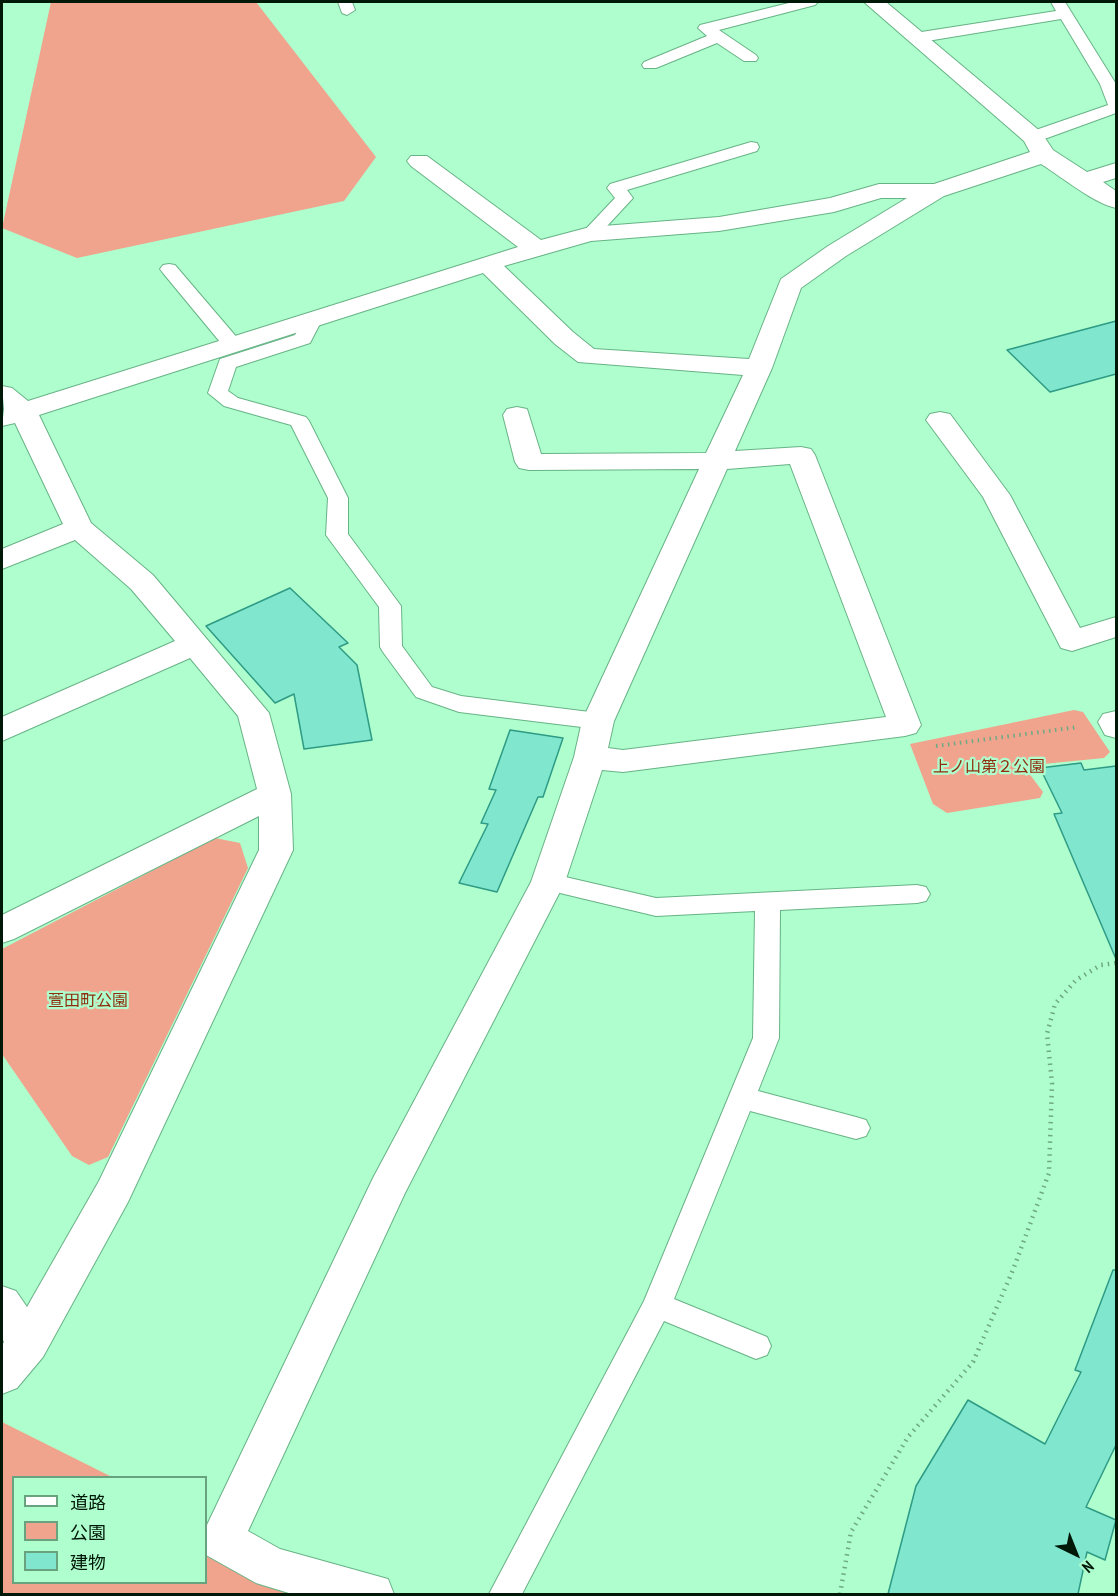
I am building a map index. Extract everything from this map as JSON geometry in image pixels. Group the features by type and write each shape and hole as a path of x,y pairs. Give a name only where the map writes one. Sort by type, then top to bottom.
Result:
{"street":[{"path":"874,2 1039,146 1082,181 1116,201"},
{"path":"372,1594 272,1569 222,1540 387,1189 548,882 590,757 598,721 759,368 790,284 837,251 936,191 1039,146"},
{"path":"419,161 537,249"},
{"path":"1082,181 1116,170"},
{"path":"2,1375 28,1344 114,1191 276,850 275,794 253,713 142,582 79,528 9,408 232,344 487,263 590,234 719,224 834,205 879,191 936,191"},
{"path":"487,263 564,338 587,356 759,368"},
{"path":"517,415 529,462 716,461 801,455 904,725 622,761 590,757"},
{"path":"940,420 996,495 1072,640 1116,627"},
{"path":"2,560 79,528"},
{"path":"2,730 195,644"},
{"path":"2,930 275,794"},
{"path":"2,1303 28,1344"}],"lane":[{"path":"750,58 706,27 810,2"},
{"path":"915,38 1062,8 1108,84 1116,107 1039,146"},
{"path":"650,65 718,36"},
{"path":"590,234 624,198 616,189 751,147"},
{"path":"169,269 232,344"},
{"path":"314,318 303,339 227,363 218,393 231,402 299,420 338,498 337,535 390,606 391,647 424,692 459,704 598,721"},
{"path":"548,882 656,907 917,894"},
{"path":"505,1594 657,1305 766,1038 768,902"},
{"path":"742,1098 856,1128"},
{"path":"657,1305 756,1346"}],"path":[{"path":"904,725 923,747 1116,724"},
{"path":"840,1594 851,1532 908,1437 973,1362 1013,1270 1049,1173 1052,1083 1047,1034 1055,1004 1077,980 1101,965 1116,963"}],"green space":[{"path":"51,2 256,2 376,157 344,201 77,258 2,228"},
{"name":"上ノ山第２公園","path":"1074,710 1083,712 1110,752 1104,758 1033,765 1028,772 1043,792 1040,798 947,813 933,804 910,744"},
{"name":"萱田町公園","path":"215,838 240,843 248,868 108,1157 89,1165 72,1156 2,1054 2,949"},
{"path":"2,1422 110,1476 12,1476 12,1584 207,1584 207,1549 341,1594 2,1594"}],"building":[{"path":"1116,321 1116,374 1050,392 1007,350"},
{"path":"290,588 348,643 339,647 357,665 372,740 304,749 294,694 275,703 206,626"},
{"path":"510,730 563,738 543,797 538,797 497,892 459,883 488,824 481,823 496,790 489,789"},
{"path":"1081,763 1084,770 1116,766 1116,959 1054,814 1062,813 1040,768"},
{"path":"1113,1270 1116,1270 1116,1445 1086,1507 1116,1520 1105,1560 1087,1552 1078,1594 888,1594 916,1486 968,1400 1045,1444 1081,1372 1075,1370"}]}
